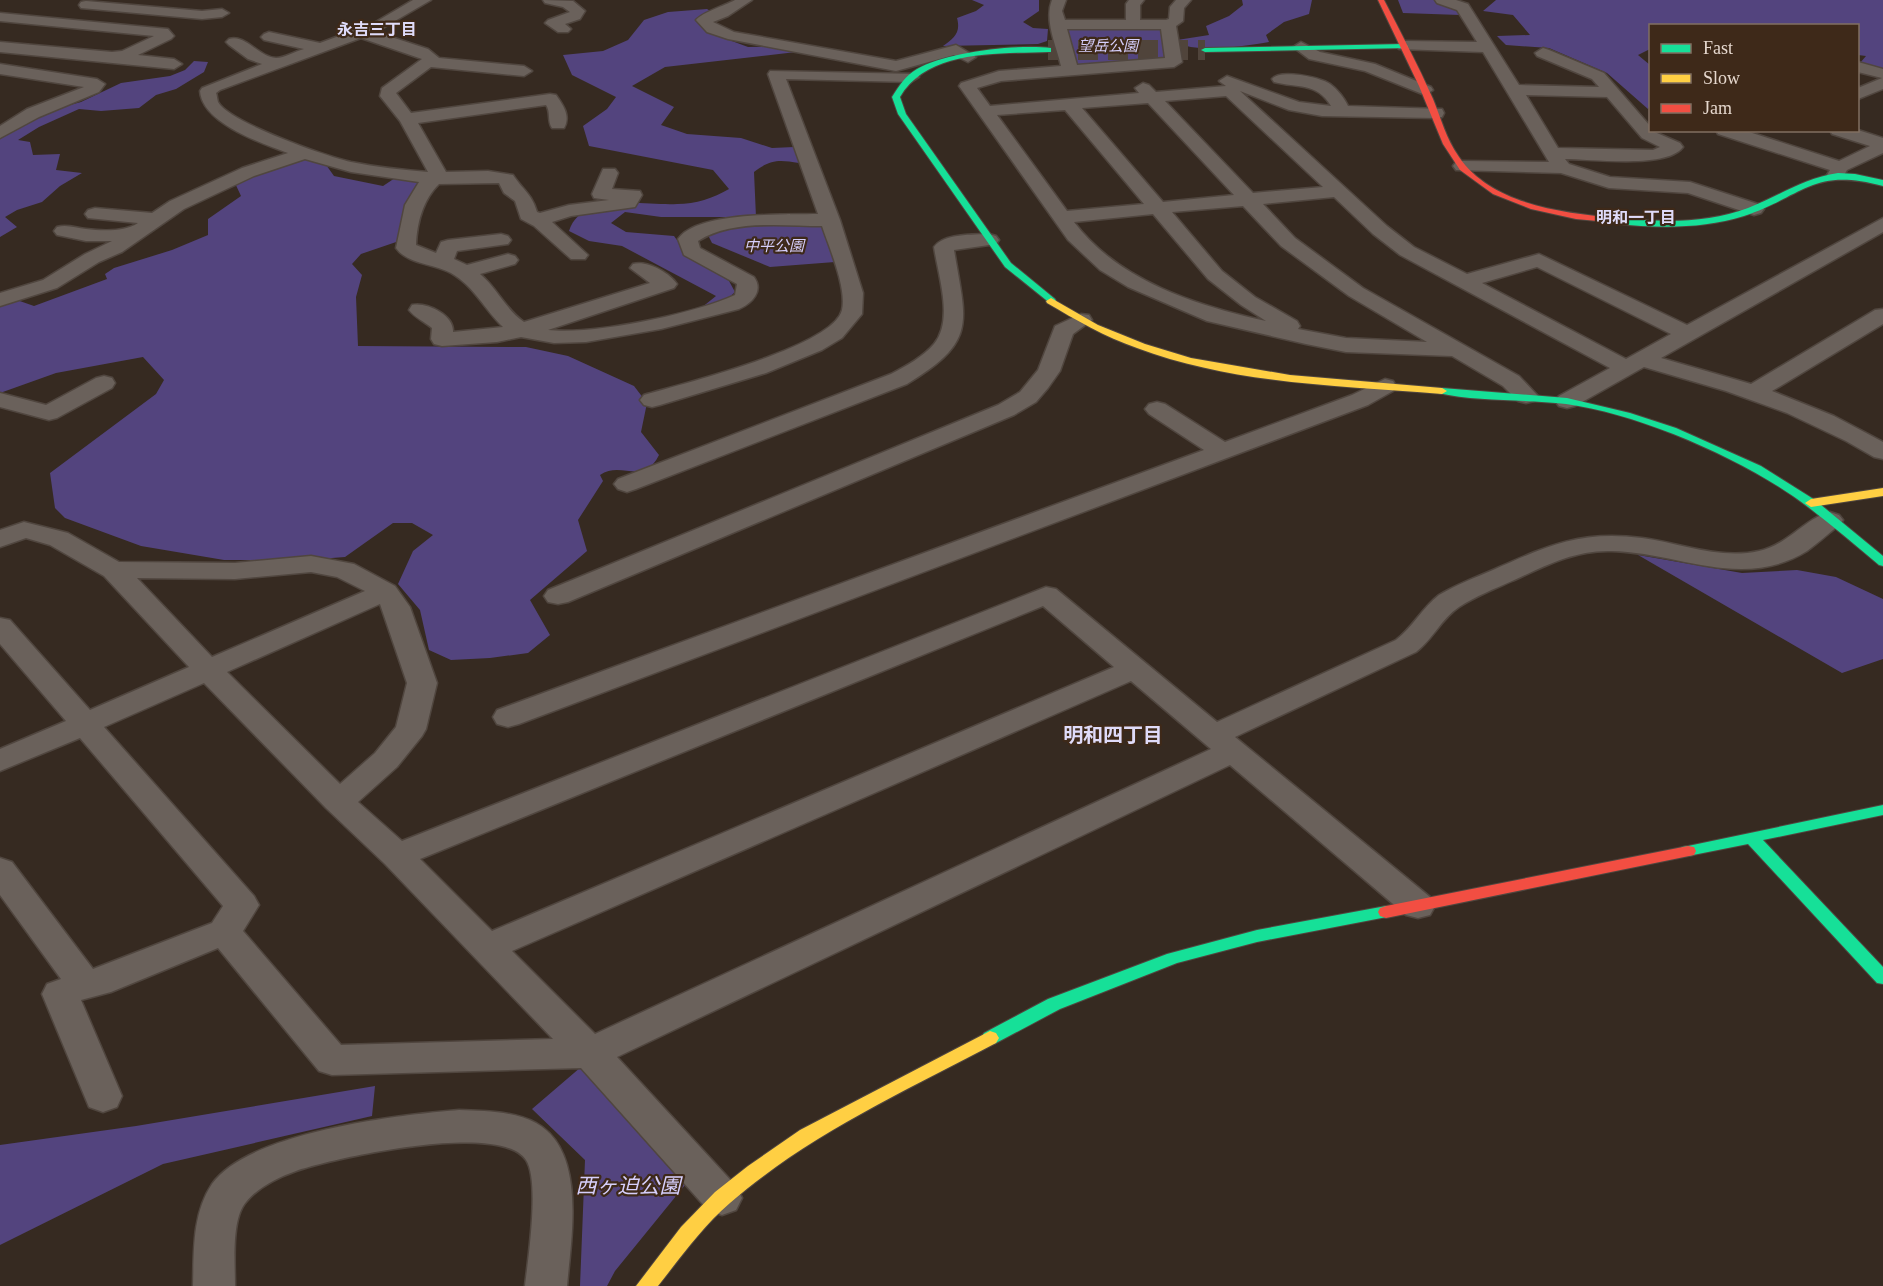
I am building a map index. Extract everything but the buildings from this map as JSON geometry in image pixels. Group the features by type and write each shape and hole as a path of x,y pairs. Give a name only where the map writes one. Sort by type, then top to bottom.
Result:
{"street":[{"path":"180,12 209,0"},
{"path":"424,0 402,15 362,33 276,63 208,91 212,106 224,117 237,124 305,153 350,167 435,178 496,177 506,179 511,189 524,200 528,215 538,220 578,255"},
{"path":"550,0 568,4 578,11 575,16 553,23 563,29"},
{"path":"745,0 723,13 703,20 713,29 733,36 896,66 956,50 968,57"},
{"path":"1059,0 1055,11 1070,70"},
{"path":"1133,24 1132,4 1137,0"},
{"path":"1058,24 1168,24 1176,21 1177,8 1184,0"},
{"path":"1381,0 1462,166 1489,188 1512,198 1555,211 1607,221 1694,223 1737,216 1809,181 1838,171 1883,145"},
{"path":"1442,0 1463,7 1490,47 1558,161 1609,182 1689,188 1754,209"},
{"path":"70,4 222,13"},
{"path":"0,17 163,32 166,36 126,55 112,57"},
{"path":"1168,24 1174,62 999,76 967,86 1075,236 1107,266 1135,283 1215,316 1306,337 1346,345 1457,350"},
{"path":"362,33 430,55 430,62"},
{"path":"269,37 319,47"},
{"path":"234,42 254,56 276,63"},
{"path":"1205,50 1404,45 1490,47"},
{"path":"0,47 174,64"},
{"path":"1301,47 1315,56 1369,67 1425,90"},
{"path":"1048,50 968,57 928,67 911,76 901,86 896,97 902,114 989,240 1024,283 1059,309 1102,331 1152,349 1233,369 1277,377 1526,396 1567,401 1626,415 1672,430 1757,468 1820,512 1883,562"},
{"path":"1462,166 1656,155 1674,147 1648,134 1598,76 1543,53"},
{"path":"524,71 430,62 388,91 388,96 406,119 438,171 435,178 418,196 406,248 415,253 442,260 464,272 484,288 501,314 522,330 550,337 575,337 605,333 721,308 744,298 748,291 747,280 691,251 688,239 695,232 728,224 830,220"},
{"path":"1124,66 1288,242 1356,292 1511,381 1526,396"},
{"path":"1859,68 1883,74"},
{"path":"0,69 97,84 93,89 33,113 0,133"},
{"path":"652,400 797,354 828,339 849,319 854,305 853,293 830,220 776,74 911,76"},
{"path":"985,111 1069,104 1210,77 1241,85 1294,106 1322,111 1436,113"},
{"path":"1280,79 1299,80 1325,87 1333,93 1343,112"},
{"path":"1859,93 1883,82"},
{"path":"1146,90 1230,91 1407,251 1463,282 1632,363 1754,392 1877,440"},
{"path":"1515,90 1611,92"},
{"path":"406,119 550,99 557,109 558,124"},
{"path":"1069,104 1215,275 1248,301 1306,337"},
{"path":"214,131 237,124"},
{"path":"1730,132 1838,171 1883,183"},
{"path":"1844,132 1883,145"},
{"path":"0,300 50,284 92,258 114,248 177,205 248,172 305,153"},
{"path":"538,220 569,211 628,203 633,195 601,194 609,173"},
{"path":"1062,218 1338,191"},
{"path":"95,214 155,219"},
{"path":"1567,401 1883,224"},
{"path":"64,231 86,235 134,235"},
{"path":"442,260 445,258 448,246 501,240"},
{"path":"627,484 899,379 921,367 947,345 955,327 944,247 954,243 989,240"},
{"path":"60,252 92,258"},
{"path":"464,272 508,260"},
{"path":"1463,282 1539,260 1686,333"},
{"path":"420,310 429,314 443,327 442,339 497,335 522,330 667,284 640,268"},
{"path":"1754,392 1883,315"},
{"path":"558,596 1006,410 1028,397 1040,383 1049,371 1064,331 1081,320"},
{"path":"0,400 49,413 104,383"},
{"path":"508,717 1360,400 1385,386"},
{"path":"1157,409 1222,451"},
{"path":"224,932 332,1060 590,1053 1223,743 1418,639 1431,617 1442,606 1461,594 1554,551 1594,543 1616,544 1724,562 1759,561 1794,548 1820,512 1883,492"},
{"path":"0,539 24,530 60,539 114,570 208,670 337,800 397,856 590,1053 722,1198"},
{"path":"114,570 235,571 311,564 344,570 385,592 396,607 422,683 411,729 386,760 352,791 337,800"},
{"path":"0,761 385,592"},
{"path":"397,856 1046,596 1418,906"},
{"path":"0,626 242,905 224,932 98,982 84,984 60,994 103,1096"},
{"path":"486,948 1135,669"},
{"path":"646,1286 688,1233 722,1198 807,1135 1054,1004 1173,958 1257,936 1418,906 1883,810"},
{"path":"1751,837 1883,978"},
{"path":"0,870 84,984"},
{"path":"214,1286 217,1218 231,1190 261,1168 291,1156 353,1140 446,1126 523,1133 539,1147 548,1167 552,1206 546,1286"}],"green space":[{"path":"972,0 1039,0 1039,11 1023,22 1033,28 1048,29 1047,41 1038,44 943,46 956,35 957,18 976,11 984,5"},
{"path":"1242,0 1312,0 1309,14 1284,22 1266,35 1269,42 1235,47 1196,48 1176,42 1209,35 1206,26 1229,16 1243,5"},
{"path":"1398,0 1435,0 1458,8 1460,15 1403,13"},
{"path":"1496,0 1883,0 1883,70 1860,63 1866,56 1859,55 1859,24 1649,24 1649,50 1638,55 1649,64 1648,109 1607,73 1549,48 1506,45 1497,36 1530,35 1513,15 1483,11"},
{"path":"707,9 712,12 713,34 748,47 799,46 796,52 665,67 632,86 674,107 661,125 687,134 741,138 772,148 794,147 799,163 775,162 754,172 756,217 661,217 625,212 611,223 626,232 674,236 685,251 729,281 735,292 722,304 701,308 716,296 622,246 589,241 569,231 576,218 600,205 616,203 684,204 711,198 729,189 713,170 589,146 583,126 607,109 616,97 572,75 563,55 603,51 628,40 644,20 668,12"},
{"name":"望岳公園","path":"1160,26 1169,57 1162,61 1084,67 1073,65 1065,28"},
{"path":"194,61 208,62 204,72 176,89 156,95 139,108 101,111 79,109 39,127 18,140 30,142 33,155 60,154 56,170 82,173 60,186 42,202 17,210 5,217 17,227 0,237 0,137 44,112 81,102 121,83 170,76 185,70"},
{"path":"305,156 324,162 334,176 383,186 398,176 425,179 402,240 361,254 352,264 362,275 356,297 358,346 526,347 568,356 634,386 647,403 641,432 659,455 646,470 616,470 600,475 603,481 578,520 587,551 530,600 550,635 528,653 451,660 429,650 420,610 398,584 413,551 433,535 412,523 393,523 345,557 306,560 224,560 141,546 65,518 55,508 50,473 156,394 164,380 143,357 56,373 0,393 0,303 14,299 34,306 107,279 105,274 114,268 172,250 208,235 208,219 241,196 234,181"},
{"name":"中平公園","path":"817,223 824,226 835,262 770,267 712,243 708,235 721,228"},
{"path":"1638,555 1742,573 1797,570 1836,577 1883,599 1883,659 1842,673"},
{"name":"西ヶ迫公園","path":"581,1067 685,1185 615,1271 607,1286 580,1286 585,1160 532,1109"},
{"path":"375,1086 372,1116 163,1164 0,1245 0,1145 136,1126"}],"tunnel":[{"path":"1048,50 1205,50"}],"traffic: fast":[{"path":"1205,50 1404,46"},
{"path":"1048,50 973,55 936,63 919,71 906,81 896,97 902,114 1008,265 1051,301"},
{"path":"1616,221 1678,224 1725,218 1752,210 1812,181 1838,176 1883,183"},
{"path":"1442,391 1567,401 1626,415 1672,430 1757,468 1811,503 1883,562"},
{"path":"1688,851 1883,810"},
{"path":"1751,837 1883,978"},
{"path":"990,1038 1054,1004 1173,958 1257,936 1386,912"}],"traffic: slow":[{"path":"1051,301 1095,327 1141,346 1189,361 1290,378 1442,391"},
{"path":"1811,503 1883,492"},
{"path":"646,1286 688,1233 722,1198 755,1172 807,1135 990,1038"}],"traffic: jam":[{"path":"1381,0 1429,99 1447,144 1463,168 1478,181 1515,201 1555,212 1616,221"},
{"path":"1386,912 1688,851"}],"district":[{"name":"永吉三丁目","path":"377,29"},
{"name":"明和一丁目","path":"1636,217"},
{"name":"明和四丁目","path":"1113,735"}]}
